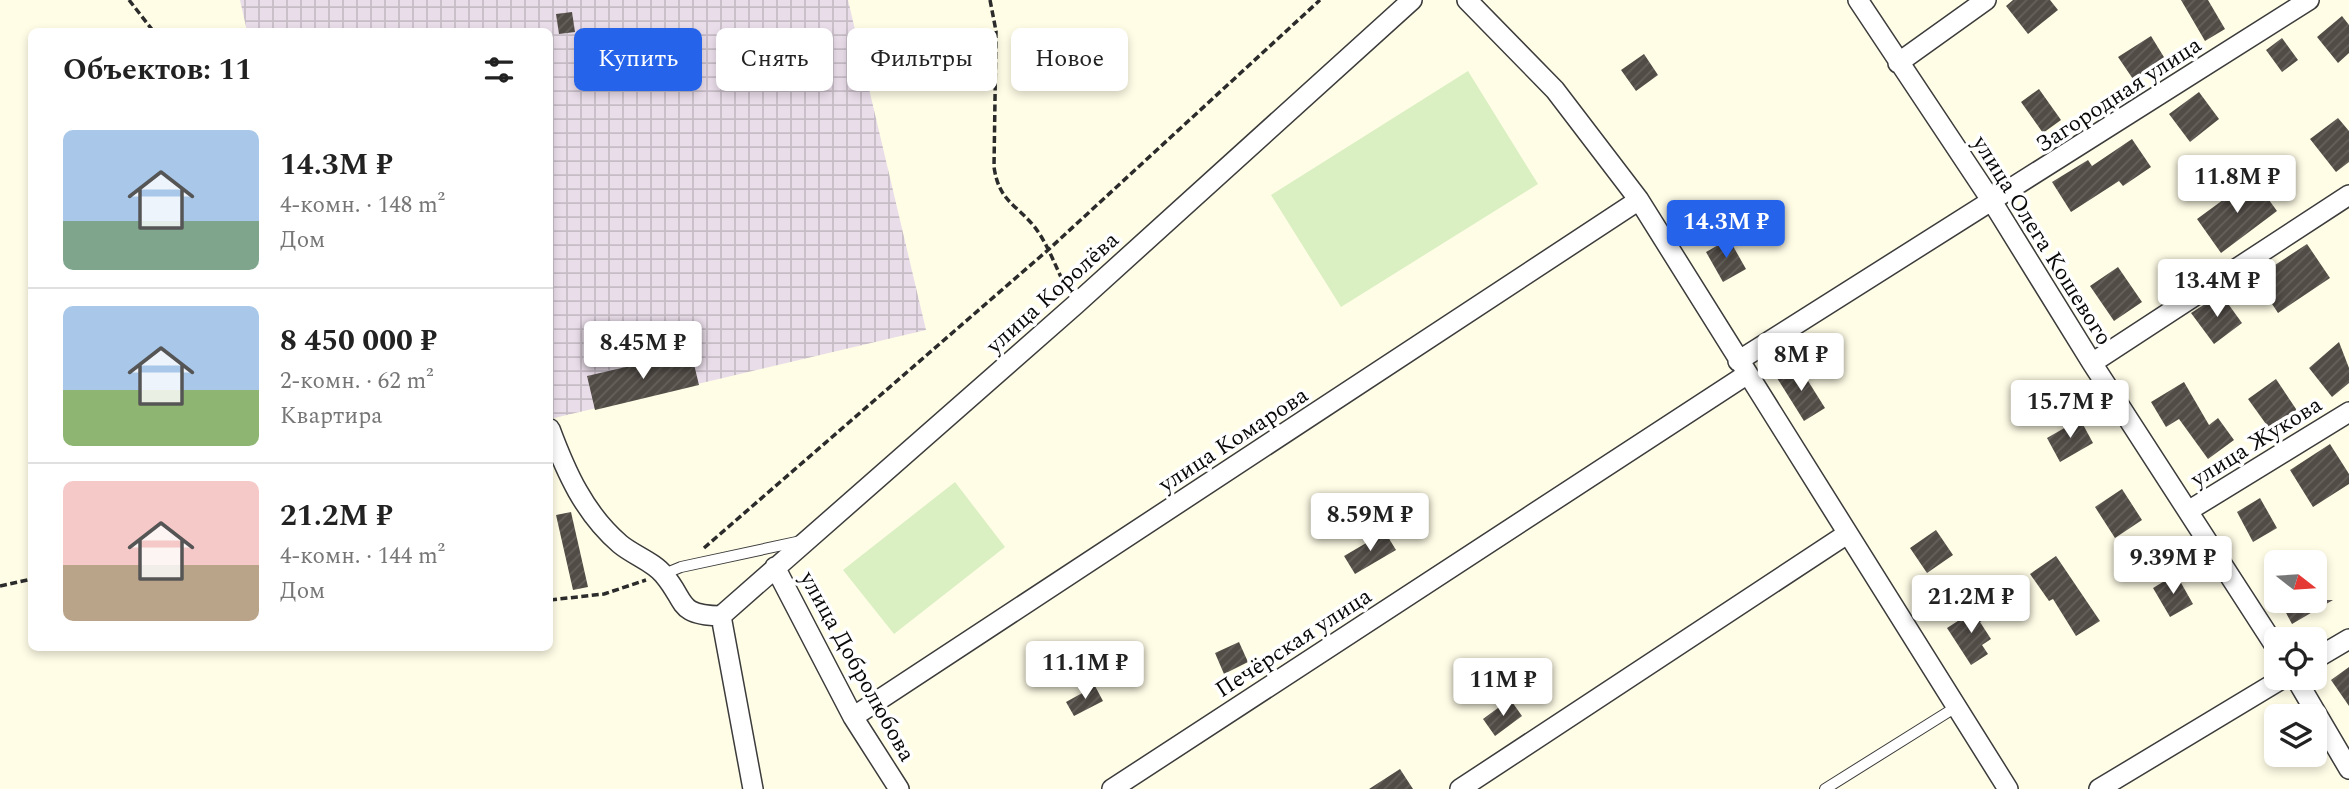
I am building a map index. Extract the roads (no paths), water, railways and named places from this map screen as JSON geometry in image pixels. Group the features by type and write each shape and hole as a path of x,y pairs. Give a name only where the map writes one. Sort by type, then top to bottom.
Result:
{"street":[{"name":"улица Королёва","path":"721,616 1075,305 1412,0"},
{"path":"1467,0 1555,90 1639,200 2008,789"},
{"name":"улица Олега Кошевого","path":"1858,0 1993,203 2092,363 2264,629"},
{"path":"1898,63 1986,0"},
{"name":"Загородная улица","path":"1742,368 2309,0"},
{"path":"2092,363 2349,195"},
{"name":"улица Комарова","path":"853,717 1639,200"},
{"name":"Печёрская улица","path":"1112,789 1742,368"},
{"name":"улица Жукова","path":"2188,512 2349,412"},
{"path":"553,436 578,494 597,521 620,544 673,571 679,601 688,609 698,614 721,616 753,789"},
{"path":"1460,789 1847,534"},
{"name":"улица Добролюбова","path":"775,567 853,717 899,789"},
{"path":"2327,652 2349,639"},
{"path":"2099,789 2264,690"},
{"path":"2303,690 2349,769"}],"lane":[{"path":"673,571 805,540"},
{"path":"1825,789 1956,707"}]}
